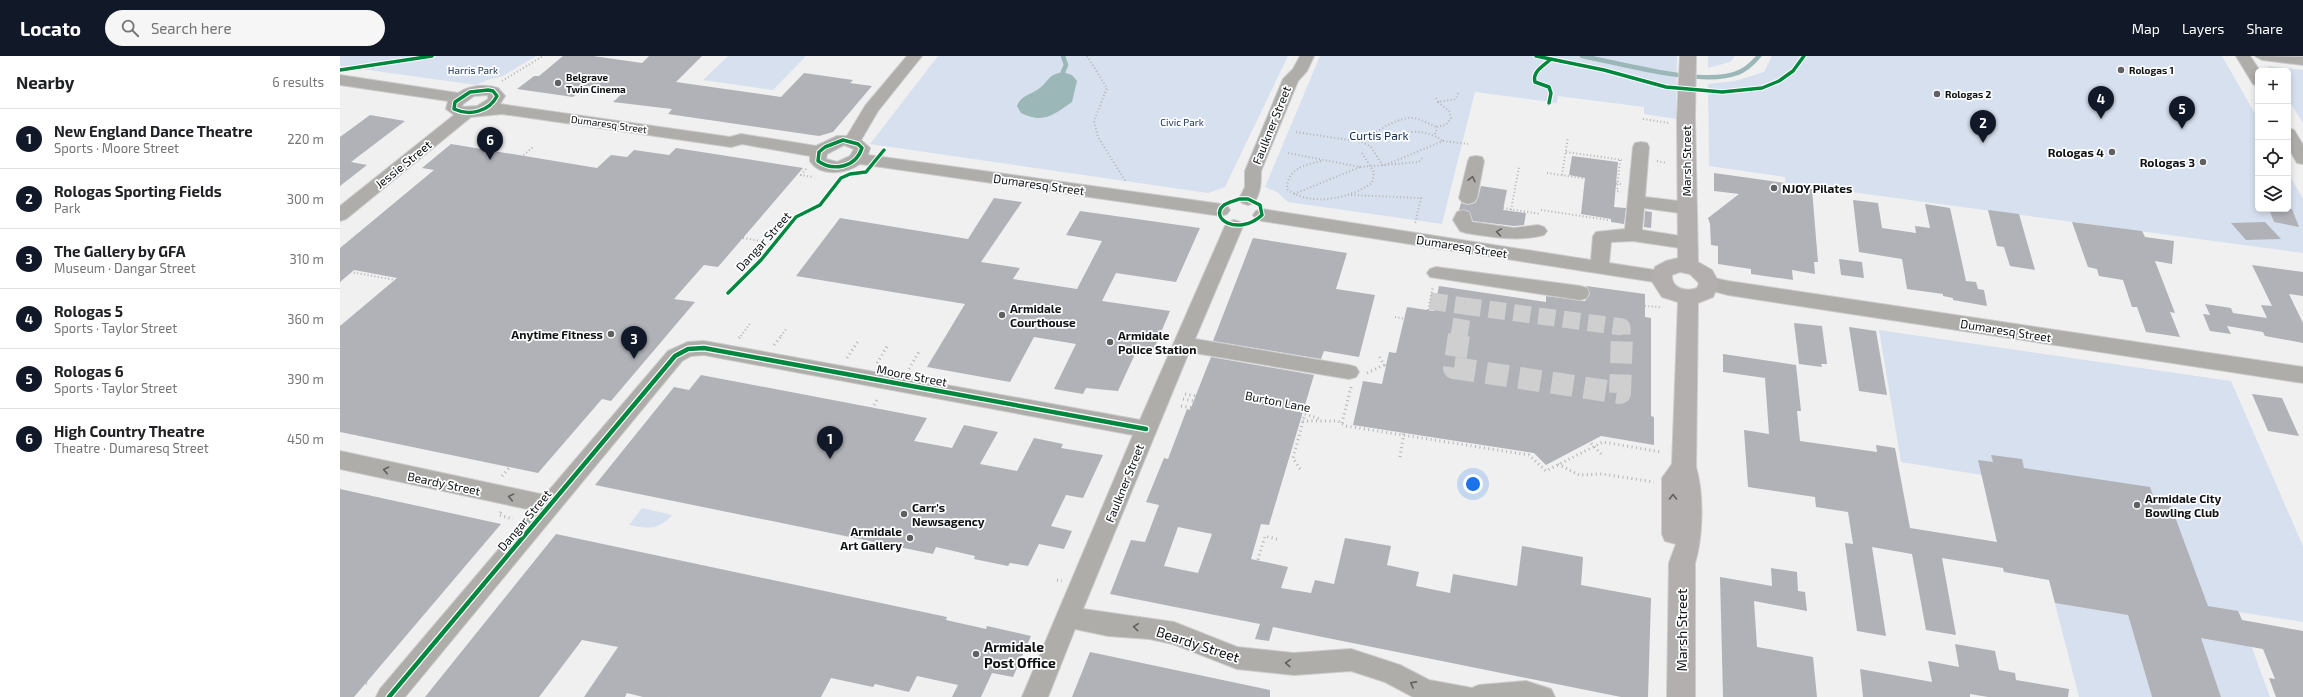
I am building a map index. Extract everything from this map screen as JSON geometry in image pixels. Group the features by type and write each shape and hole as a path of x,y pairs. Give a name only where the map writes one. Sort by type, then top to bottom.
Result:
{"main road":[{"name":"Marsh Street","path":"1688,56 1679,120 1687,208 1688,266"},
{"path":"1680,265 1688,266 1705,274 1709,283 1706,292 1701,295 1688,297 1669,290 1664,286 1661,277 1667,268 1680,265"},
{"name":"Marsh Street","path":"1681,697 1682,563 1688,545 1688,480 1684,467 1688,297"}],"street":[{"path":"852,142 871,109 915,56"},
{"name":"Faulkner Street","path":"1248,199 1253,187 1253,171 1288,86 1307,56"},
{"path":"2243,56 2255,77"},
{"path":"2262,56 2303,61"},
{"path":"340,80 459,98 453,106 454,109 471,112"},
{"name":"Dumaresq Street","path":"459,98 482,90 493,91 499,88 530,105 736,135 741,139"},
{"name":"Jessie Street","path":"340,215 471,112 489,106 499,88"},
{"name":"Dumaresq Street","path":"471,112 502,109 523,111 724,141 741,139 818,152"},
{"path":"2291,138 2303,159"},
{"path":"834,142 852,142 862,148 858,159 844,166 828,167 818,162 818,152 834,142"},
{"path":"1633,235 1641,147"},
{"name":"Dumaresq Street","path":"858,159 1221,210"},
{"path":"1476,161 1462,220 1466,227 1514,234 1539,222"},
{"path":"1636,194 1687,208"},
{"path":"1248,199 1260,205 1262,215 1252,224 1234,226 1222,219 1221,210 1231,201 1248,199"},
{"name":"Dumaresq Street","path":"1262,215 1661,277"},
{"name":"Faulkner Street","path":"1035,697 1146,429 1234,226"},
{"path":"1600,267 1602,236 1633,235 1687,243"},
{"path":"1488,280 1492,250"},
{"path":"1436,273 1580,293"},
{"name":"Dumaresq Street","path":"1709,283 1728,288 2303,375"},
{"path":"1182,344 1349,372"},
{"name":"Moore Street","path":"675,356 688,349 704,348 1146,429"},
{"name":"Dangar Street","path":"389,697 675,356"},
{"name":"Beardy Street","path":"340,460 549,505"},
{"name":"Beardy Street","path":"1069,617 1108,625 1149,628 1174,634 1236,658 1294,664 1351,660 1391,673 1426,691 1464,697"},
{"path":"1479,697 1526,693 1542,697"}],"path":[{"path":"499,88 544,56"},
{"path":"1087,56 1107,88 1094,121 1098,137 1127,184"},
{"path":"1438,102 1456,99 1458,93"},
{"path":"1362,142 1379,130 1398,124 1405,119 1416,118 1437,127 1446,124 1451,118 1449,111 1438,102 1436,98"},
{"path":"1643,119 1679,120"},
{"path":"1435,134 1437,127"},
{"path":"1381,140 1396,133 1411,131 1435,134 1443,141"},
{"path":"1296,132 1362,142 1371,147 1383,166"},
{"path":"1562,175 1568,137"},
{"path":"1383,166 1443,141 1468,144"},
{"path":"532,147 505,171 697,203"},
{"path":"1566,152 1575,155 1626,161"},
{"path":"1288,153 1321,161 1360,167 1419,162 1423,158"},
{"path":"1321,161 1299,167 1290,174 1286,181 1287,189 1301,199 1315,201 1351,195 1372,183 1374,172 1362,153"},
{"path":"679,223 664,220 724,156"},
{"path":"1617,185 1620,160"},
{"path":"1294,195 1360,167"},
{"path":"1511,210 1519,167"},
{"path":"716,213 756,169"},
{"path":"1547,173 1617,185 1636,194"},
{"path":"1351,195 1362,198 1401,196 1421,198 1414,227"},
{"path":"1503,208 1539,222"},
{"path":"1541,210 1611,221"},
{"path":"743,238 767,242"},
{"path":"340,270 395,280"},
{"path":"387,302 408,282"},
{"path":"1634,315 1645,306 1665,308"},
{"path":"1395,317 1406,319 1407,316"},
{"path":"740,335 751,322"},
{"path":"777,342 787,328"},
{"path":"454,381 498,337 512,340"},
{"path":"850,355 859,340"},
{"path":"879,360 888,345"},
{"path":"909,369 920,350"},
{"path":"1209,411 1214,399"},
{"path":"872,408 878,400"},
{"path":"1181,406 1261,420"},
{"path":"1300,469 1293,458 1305,414"},
{"path":"1322,420 1338,421 1346,426 1386,434 1404,434 1425,440 1529,456 1546,471 1602,442 1661,452"},
{"path":"1400,457 1404,434"},
{"path":"1585,437 1602,455"},
{"path":"1558,464 1579,475 1602,474 1660,484"},
{"path":"502,476 510,468"},
{"path":"1240,620 1265,536 1280,540"},
{"path":"669,697 749,575"},
{"path":"366,683 370,684"}],"green space":[{"name":"Harris Park","path":"340,56 536,56 503,76 487,80 476,85 340,66"},
{"path":"728,56 806,56 773,90 703,80"},
{"name":"Civic Park","path":"938,56 1288,56 1225,187 1208,193 870,144"},
{"name":"Curtis Park","path":"1320,56 1677,56 1676,119 1644,114 1644,107 1558,96 1557,103 1475,92 1442,224 1288,202 1277,192 1265,187"},
{"path":"1708,56 1735,56 1730,62 1708,68"},
{"path":"1772,56 2222,56 2255,114 2255,212 2291,212 2291,177 2303,199 2303,253 1785,183 1785,177 1709,166 1708,84 1735,81 1764,72"},
{"path":"2267,66 2285,68 2269,68"},
{"path":"2291,69 2303,70 2303,123 2291,104"},
{"name":"Armidale City Bowling Club","path":"1879,330 2231,381 2303,546 2303,622 2239,612 2270,697 2221,697 2189,604 2127,612 2152,697 2079,697 2049,580 2004,572 1982,475 1901,462"},
{"path":"642,508 672,515 658,526 647,528 629,525"}],"shaded area":[{"path":"1063,72 1072,75 1077,81 1072,102 1054,114 1042,118 1036,118 1021,113 1017,106 1021,100 1040,88 1051,76"}],"building":[{"path":"563,56 593,56 642,63 649,56 702,56 676,82 781,97 804,73 853,80 850,83 872,86 833,132 819,136 668,114 672,109 613,102 625,91 587,86 573,97 517,89 534,76 539,76"},
{"path":"370,115 405,121 351,162 367,165 340,186 340,137"},
{"path":"451,144 597,168 611,155 627,157 634,150 669,155 676,148 803,168 718,267 704,265 674,299 695,302 611,401 602,399 538,473 340,432 340,326 397,278 354,270 340,282 340,248 434,170 422,168"},
{"path":"1572,156 1618,162 1614,207 1626,208 1624,224 1611,222 1611,219 1581,214 1585,178 1569,175"},
{"path":"1714,173 1785,183 1785,186 1812,189 1818,262 1814,262 1815,274 1792,270 1793,280 1751,274 1751,269 1718,264 1718,246 1711,245 1710,224 1708,218 1739,194 1714,191"},
{"path":"1481,186 1507,190 1503,210 1526,213 1524,225 1514,226 1473,221 1469,211 1459,210 1461,203 1468,205 1475,203"},
{"path":"994,198 1022,202 981,262 1020,268 1013,279 1077,289 1102,241 1066,235 1080,211 1200,228 1176,282 1116,273 1102,301 1170,311 1151,356 1135,354 1118,391 1086,388 1083,394 1054,389 1076,344 1034,337 1010,382 927,367 965,304 796,276 840,218 968,239"},
{"path":"1853,200 1878,203 1882,228 1916,233 1915,226 1930,228 1925,204 1950,208 1966,281 1976,282 1978,289 1984,290 1987,306 1953,300 1953,298 1943,296 1943,294 1907,289 1902,259 1859,252"},
{"path":"2292,209 2299,227 2274,222 2270,212 2291,212"},
{"path":"1988,210 2019,214 2035,270 2010,266 2004,247 1997,246"},
{"path":"1645,211 1652,212 1651,228 1644,227"},
{"path":"2072,222 2142,231 2145,237 2174,241 2172,264 2155,261 2175,313 2170,312 2180,337 2146,332 2137,307 2132,307 2123,280 2099,276 2097,269 2088,267"},
{"path":"2265,222 2281,239 2246,240 2231,223"},
{"path":"1253,238 1347,253 1336,289 1375,295 1359,357 1324,351 1321,359 1213,341"},
{"path":"1839,259 1862,262 1864,278 1841,275"},
{"path":"2252,265 2303,272 2303,296 2289,294 2303,323 2303,343 2265,336 2263,332 2227,326 2231,334 2210,331 2203,314 2210,315 2205,304 2231,308 2233,313 2267,318 2261,305 2272,306"},
{"path":"1439,286 1546,302 1546,296 1585,301 1590,294 1586,286 1645,294 1645,317 1651,318 1651,416 1654,417 1654,445 1601,436 1546,465 1534,453 1353,425 1363,381 1382,384 1389,352 1396,353 1407,307 1434,311"},
{"path":"1794,323 1822,326 1827,364 1821,364 1822,367 1799,364"},
{"path":"1849,327 1876,331 1887,395 1859,391"},
{"path":"1723,354 1796,365 1801,411 1797,411 1800,441 1877,452 1876,445 1895,448 1910,528 1997,542 1978,460 1993,462 1991,455 2022,459 2024,468 2150,487 2156,504 2171,506 2208,606 2238,611 2242,620 2303,631 2303,697 2276,697 2269,678 2275,679 2263,649 2201,638 2221,697 2152,697 2128,615 2055,603 2049,580 2004,572 2003,568 1942,558 1956,635 1926,630 1912,554 1872,547 1886,636 1857,631 1845,543 1853,544 1848,512 1816,507 1815,497 1748,487 1744,430 1769,434 1765,378 1723,372"},
{"path":"1211,357 1314,375 1269,525 1261,524 1251,559 1288,567 1281,588 1311,593 1315,580 1334,584 1345,538 1391,546 1387,565 1419,572 1416,586 1450,593 1453,574 1517,586 1522,546 1583,557 1581,585 1651,598 1648,697 1621,697 1273,627 1269,641 1255,639 1260,624 1110,594 1131,540 1145,542 1159,505 1146,502 1164,458 1168,459 1187,409 1190,410","holes":["1178,527 1212,534 1198,573 1164,566"]},
{"path":"701,375 927,418 914,441 952,448 964,425 998,432 980,464 1017,471 1034,438 1063,444 1061,448 1103,455 1083,498 1066,495 1051,526 1072,531 1064,549 1039,544 1028,566 1010,563 1008,566 974,559 975,556 936,547 933,554 595,485 674,387 689,390"},
{"path":"2252,394 2282,398 2299,436 2268,431"},
{"path":"340,489 501,524 354,697 340,697"},
{"path":"556,534 947,617 946,620 986,629 987,626 1031,636 1013,677 992,673 981,697 952,697 958,685 917,676 909,692 875,684 873,687 831,678 821,697 643,697 627,693 625,697 584,697 618,647 582,640 539,697 425,697"},
{"path":"1771,568 1797,572 1798,591 1805,592 1807,611 1754,601 1757,647 1813,657 1817,697 1723,697 1720,577 1772,586"},
{"path":"1955,644 1995,651 1999,670 2015,673 2016,680 2069,689 2068,697 1988,697 1970,694 1970,697 1863,697 1860,669 1932,682 1928,661 1959,667"},
{"path":"1090,652 1270,690 1270,697 1072,697"}],"waterway":[{"path":"1063,56 1066,65 1063,72"},
{"path":"1582,56 1683,76 1704,77 1722,77 1737,73 1749,66 1759,56"}],"tunnel":[{"path":"1430,301 1464,306"},
{"path":"1459,336 1464,306"},
{"path":"1464,306 1622,327 1622,335"},
{"path":"1459,335 1454,368 1620,393 1622,335"}],"cycle path":[{"path":"340,70 432,56"},
{"path":"1536,56 1604,70 1666,87 1702,92 1742,91 1762,88 1779,81 1793,71 1804,56"},
{"path":"1549,103 1551,93 1549,87 1535,82 1534,79 1537,71 1550,60"},
{"path":"488,90 493,91 497,96 485,109 472,112 454,109 455,102 470,92 488,90"},
{"path":"843,140 858,144 862,148 860,155 856,160 850,164 837,167 823,165 818,161 819,152 825,147 843,140"},
{"path":"728,293 761,260 796,217 820,205 841,178 850,174 866,172 884,150"},
{"path":"1239,199 1248,199 1260,205 1262,215 1251,223 1244,225 1230,225 1225,222 1221,217 1221,210 1224,205 1239,199"},
{"path":"389,697 675,356 688,349 704,348 1146,429"}],"place":[{"name":"Rologas 1","path":"2121,70"},
{"name":"Belgrave Twin Cinema","path":"558,83"},
{"name":"Rologas 2","path":"1937,94"},
{"name":"Rologas 5","path":"2101,119"},
{"name":"Rologas 6","path":"2182,129"},
{"name":"Rologas Sporting Fields","path":"1983,143"},
{"name":"Rologas 4","path":"2112,152"},
{"name":"High Country Theatre","path":"490,160"},
{"name":"Rologas 3","path":"2203,162"},
{"name":"NJOY Pilates","path":"1774,188"},
{"name":"Armidale Courthouse","path":"1002,315"},
{"name":"Anytime Fitness","path":"611,334"},
{"name":"Armidale Police Station","path":"1110,342"},
{"name":"The Gallery by GFA","path":"634,359"},
{"name":"New England Dance Theatre","path":"830,459"},
{"name":"Armidale City Bowling Club","path":"2137,505"},
{"name":"Carr's Newsagency","path":"904,514"},
{"name":"Armidale Art Gallery","path":"910,538"},
{"name":"Armidale Post Office","path":"976,654"}]}
